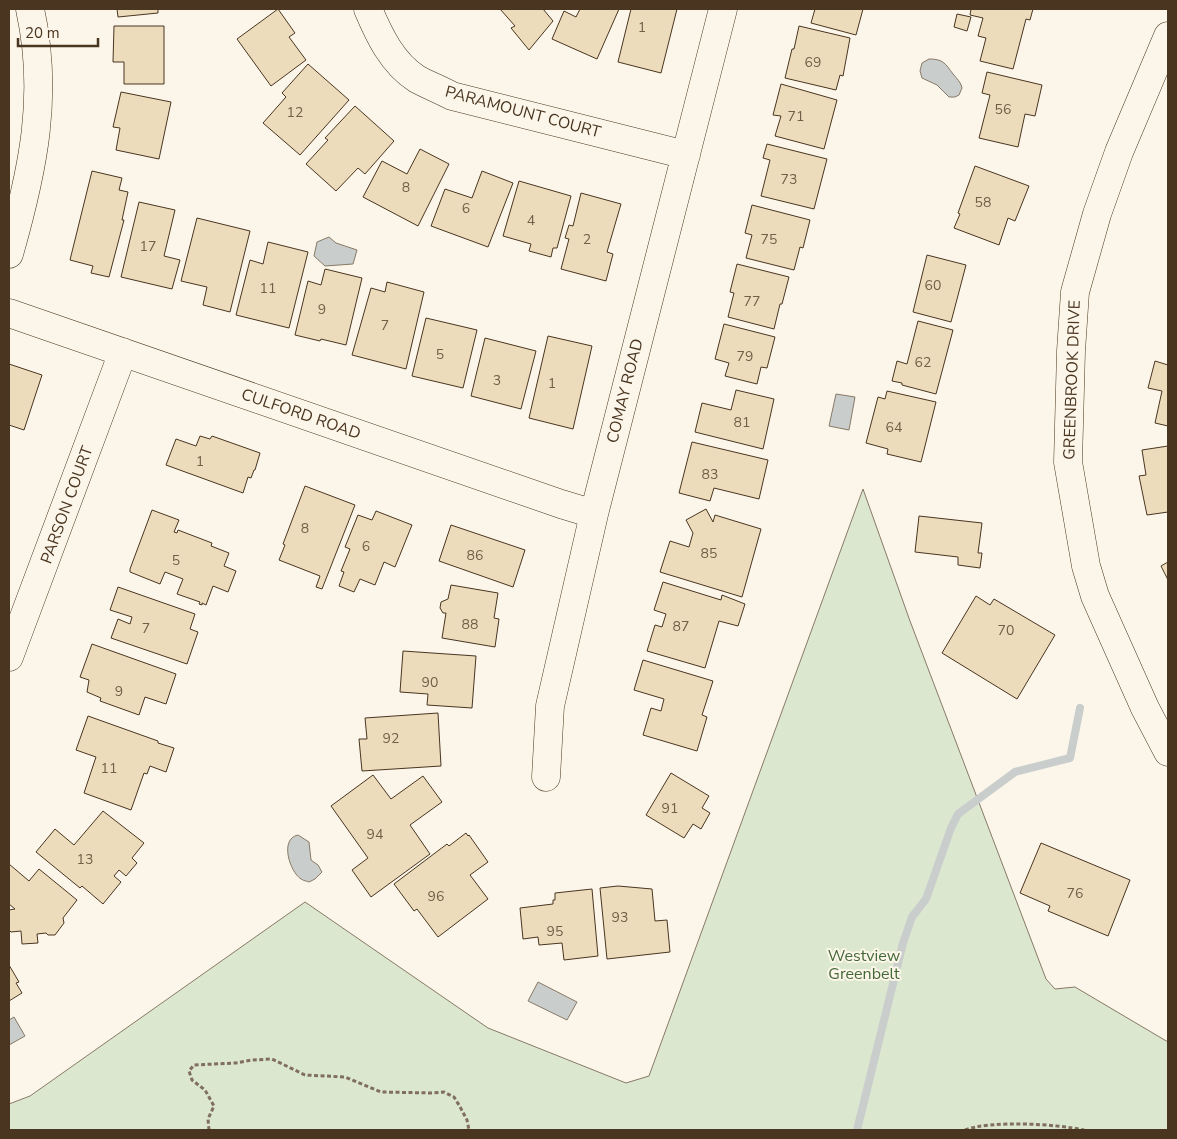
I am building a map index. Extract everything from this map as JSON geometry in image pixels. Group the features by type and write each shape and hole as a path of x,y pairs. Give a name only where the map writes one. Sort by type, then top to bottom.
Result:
{"street":[{"path":"9,254 30,175 38,122 38,61 30,9"},
{"name":"PARAMOUNT COURT","path":"368,9 381,37 395,60 416,78 452,96 686,155"},
{"name":"COMAY ROAD","path":"546,777 550,706 594,514 722,9"},
{"name":"GREENBROOK DRIVE","path":"1168,36 1116,161 1097,214 1075,292 1071,351 1068,462 1086,566 1095,596 1145,708 1168,752"},
{"name":"CULFORD ROAD","path":"9,313 560,504 594,514"},
{"name":"PARSON COURT","path":"9,657 123,352"}],"path":[{"path":"209,1130 208,1120 214,1106 205,1090 192,1080 188,1071 194,1065 272,1059 305,1075 345,1077 382,1092 432,1094 444,1092 454,1097 459,1104 467,1120 469,1130"},
{"path":"965,1130 1007,1124 1084,1130"}],"green space":[{"name":"Westview Greenbelt","path":"863,489 910,621 1046,979 1055,989 1075,987 1168,1042 1168,1130 9,1130 9,1104 30,1096 305,902 488,1028 626,1083 649,1076"}],"shaded area":[{"path":"929,59 941,61 948,67 961,84 962,88 959,95 949,97 937,85 922,78 920,71 922,63"},
{"path":"329,237 336,243 357,250 353,264 325,266 314,256 317,242"},
{"path":"836,394 855,397 849,430 829,426"},
{"path":"298,835 309,842 311,860 318,865 322,872 309,882 302,880 297,875 288,856 289,843 292,838"},
{"path":"538,982 577,1002 567,1020 528,1001"},
{"path":"14,1017 25,1036 9,1045 9,1020"}],"building":[{"path":"117,9 158,9 158,13 118,17"},
{"path":"278,9 295,33 289,37 306,60 271,86 237,39"},
{"path":"500,9 543,9 553,21 529,50 511,28 515,26"},
{"path":"580,9 619,9 597,59 552,39 564,11 576,17"},
{"path":"631,9 677,9 661,73 618,62"},
{"path":"815,9 863,9 856,35 811,23"},
{"path":"971,9 1033,9 1030,20 1026,19 1013,69 980,61 986,38 978,36 983,18 970,15"},
{"path":"957,14 971,17 967,31 954,27"},
{"path":"114,26 164,26 164,84 124,84 124,62 113,62"},
{"path":"799,26 850,38 843,76 840,75 836,90 785,78"},
{"path":"308,64 349,100 300,155 263,123 286,97 282,93"},
{"path":"987,72 1042,85 1035,116 1025,114 1018,147 979,138 990,95 982,93"},
{"path":"781,84 837,100 824,149 775,136 781,116 773,115"},
{"path":"121,92 171,102 159,159 116,150 120,128 113,127"},
{"path":"355,106 394,141 365,174 358,168 336,191 306,164 328,140 325,138"},
{"path":"767,144 827,159 814,209 761,196 770,160 763,158"},
{"path":"420,149 449,164 418,226 363,197 382,161 407,174"},
{"path":"975,166 1029,186 1015,221 1008,218 999,245 954,228"},
{"path":"92,171 122,178 119,190 128,192 122,220 124,220 109,277 91,273 93,266 70,260"},
{"path":"482,171 513,183 488,247 431,226 445,189 472,198"},
{"path":"519,181 571,196 557,248 553,248 551,257 529,251 531,244 503,236"},
{"path":"581,193 621,204 607,252 613,254 606,281 561,269 569,239 565,238 569,225 573,226"},
{"path":"139,202 175,210 164,256 180,260 172,289 121,277"},
{"path":"752,205 810,220 803,248 800,247 794,270 746,258 752,235 745,233"},
{"path":"197,218 250,231 230,312 203,305 207,287 181,281"},
{"path":"268,242 308,252 289,328 236,315 250,260 263,264"},
{"path":"927,255 966,265 951,322 913,312"},
{"path":"737,264 789,277 774,329 728,317 734,293 730,292"},
{"path":"325,269 362,278 346,345 295,335 308,281 321,285"},
{"path":"387,282 424,292 406,369 352,355 371,288 385,292"},
{"path":"426,318 477,330 463,388 412,376"},
{"path":"918,321 953,330 936,394 892,381 897,361 907,364"},
{"path":"724,324 775,337 767,368 761,367 757,384 725,376 729,363 715,359"},
{"path":"548,336 592,346 573,429 529,418"},
{"path":"485,338 536,351 521,409 471,396"},
{"path":"1155,361 1168,365 1168,426 1155,423 1162,391 1148,388"},
{"path":"9,364 42,375 24,430 9,425"},
{"path":"736,390 774,399 763,449 695,432 702,403 731,410"},
{"path":"887,391 936,402 921,462 887,454 888,449 866,443 878,397 885,399"},
{"path":"200,436 210,439 212,436 260,453 255,470 251,478 248,477 243,493 166,465 176,439 196,446"},
{"path":"692,442 768,460 759,499 714,488 710,501 679,493"},
{"path":"1168,446 1168,512 1147,515 1139,476 1146,475 1142,450"},
{"path":"305,486 355,505 322,589 316,587 320,576 279,560 285,545 283,544"},
{"path":"706,509 713,522 715,515 761,529 742,597 660,572 670,541 689,547 693,533 686,520"},
{"path":"152,510 179,520 174,532 177,533 178,530 212,543 211,546 229,553 224,566 236,571 228,592 213,586 206,605 202,603 202,605 199,604 200,602 177,594 183,579 165,572 160,584 130,572"},
{"path":"376,511 412,525 395,567 384,562 375,585 360,579 354,592 339,586 344,572 341,571 350,549 345,547 358,515 372,520"},
{"path":"919,516 982,523 978,553 982,553 980,568 958,565 958,557 915,552"},
{"path":"451,525 525,550 513,587 439,561"},
{"path":"1168,562 1168,580 1161,566"},
{"path":"663,582 721,600 722,595 745,604 738,626 719,621 705,668 647,651 655,625 662,627 666,614 654,610"},
{"path":"451,585 498,593 494,618 499,619 495,647 442,638 446,613 443,613 440,608 441,602 448,599"},
{"path":"118,587 195,614 190,629 198,632 187,664 111,638 118,619 130,624 132,617 110,610"},
{"path":"976,596 990,605 994,599 1055,635 1017,699 942,653"},
{"path":"92,644 176,674 166,704 145,697 139,715 100,701 101,698 87,692 89,680 80,677"},
{"path":"403,651 476,656 472,708 427,705 428,694 400,692"},
{"path":"643,660 713,681 702,715 707,717 697,751 643,735 651,708 661,711 664,699 634,690"},
{"path":"438,713 441,766 362,771 359,739 367,739 365,718"},
{"path":"88,716 174,748 166,772 150,766 147,774 144,773 131,810 84,793 96,757 76,750"},
{"path":"671,773 709,796 702,808 710,813 701,829 693,824 684,838 646,815"},
{"path":"373,775 391,799 423,776 442,802 410,825 430,854 371,897 352,870 368,858 331,806"},
{"path":"103,811 144,843 132,858 137,863 126,876 119,870 114,876 121,882 103,904 36,852 55,829 74,845"},
{"path":"466,833 488,862 470,875 488,899 438,937 417,909 414,911 394,884 447,844 449,846"},
{"path":"1041,843 1130,880 1108,936 1048,911 1050,906 1020,893"},
{"path":"9,864 29,881 39,869 77,900 63,918 64,923 55,935 37,934 38,943 22,944 21,931 11,932 9,930 9,910 15,909 9,904"},
{"path":"618,886 652,889 655,921 667,920 670,952 607,959 600,888"},
{"path":"592,889 598,956 564,960 562,943 539,945 538,937 523,939 520,908 553,904 555,893"},
{"path":"9,965 19,982 16,983 22,993 9,1001"}],"waterway":[{"path":"857,1130 903,943 912,917 926,899 951,828 958,814 1015,772 1070,758 1080,708"}]}
